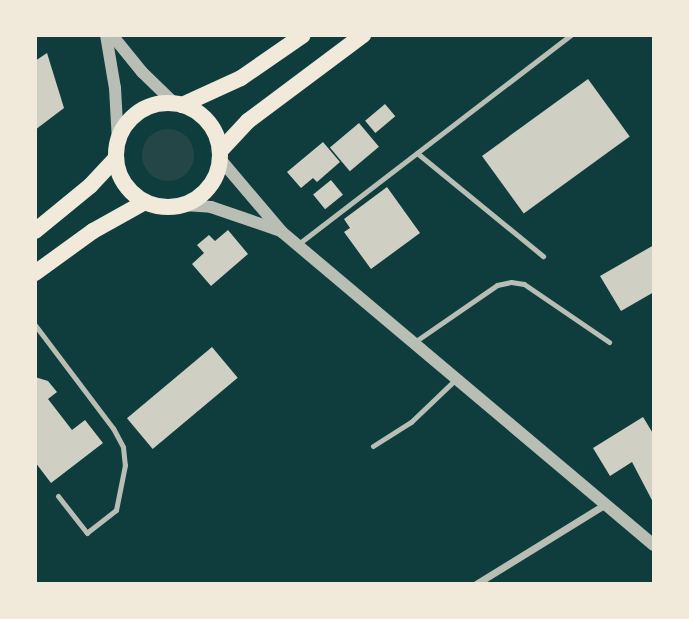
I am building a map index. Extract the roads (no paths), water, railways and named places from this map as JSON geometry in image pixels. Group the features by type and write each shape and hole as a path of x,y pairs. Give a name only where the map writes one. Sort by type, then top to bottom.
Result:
{"main road":[{"path":"35,231 90,186 117,149 123,130 139,112 150,106 178,104 242,78 303,35"},
{"path":"220,155 248,121 363,35"},
{"path":"117,149 125,184 145,202 158,207 184,205 205,192 218,172 220,155 208,122 197,111 178,104"},
{"path":"35,273 93,231 145,202"}],"street":[{"path":"106,35 115,88 117,149"},
{"path":"113,35 142,72 178,104"},
{"path":"220,155 282,232 654,545"},
{"path":"184,205 222,210 282,232"},
{"path":"476,584 604,505"}],"lane":[{"path":"297,245 571,35"},
{"path":"417,153 543,256"},
{"path":"413,343 497,285 511,282 524,284 609,342"},
{"path":"35,325 113,428 122,447 125,465 116,510 87,533 58,496"},
{"path":"373,446 411,422 456,379"}]}
